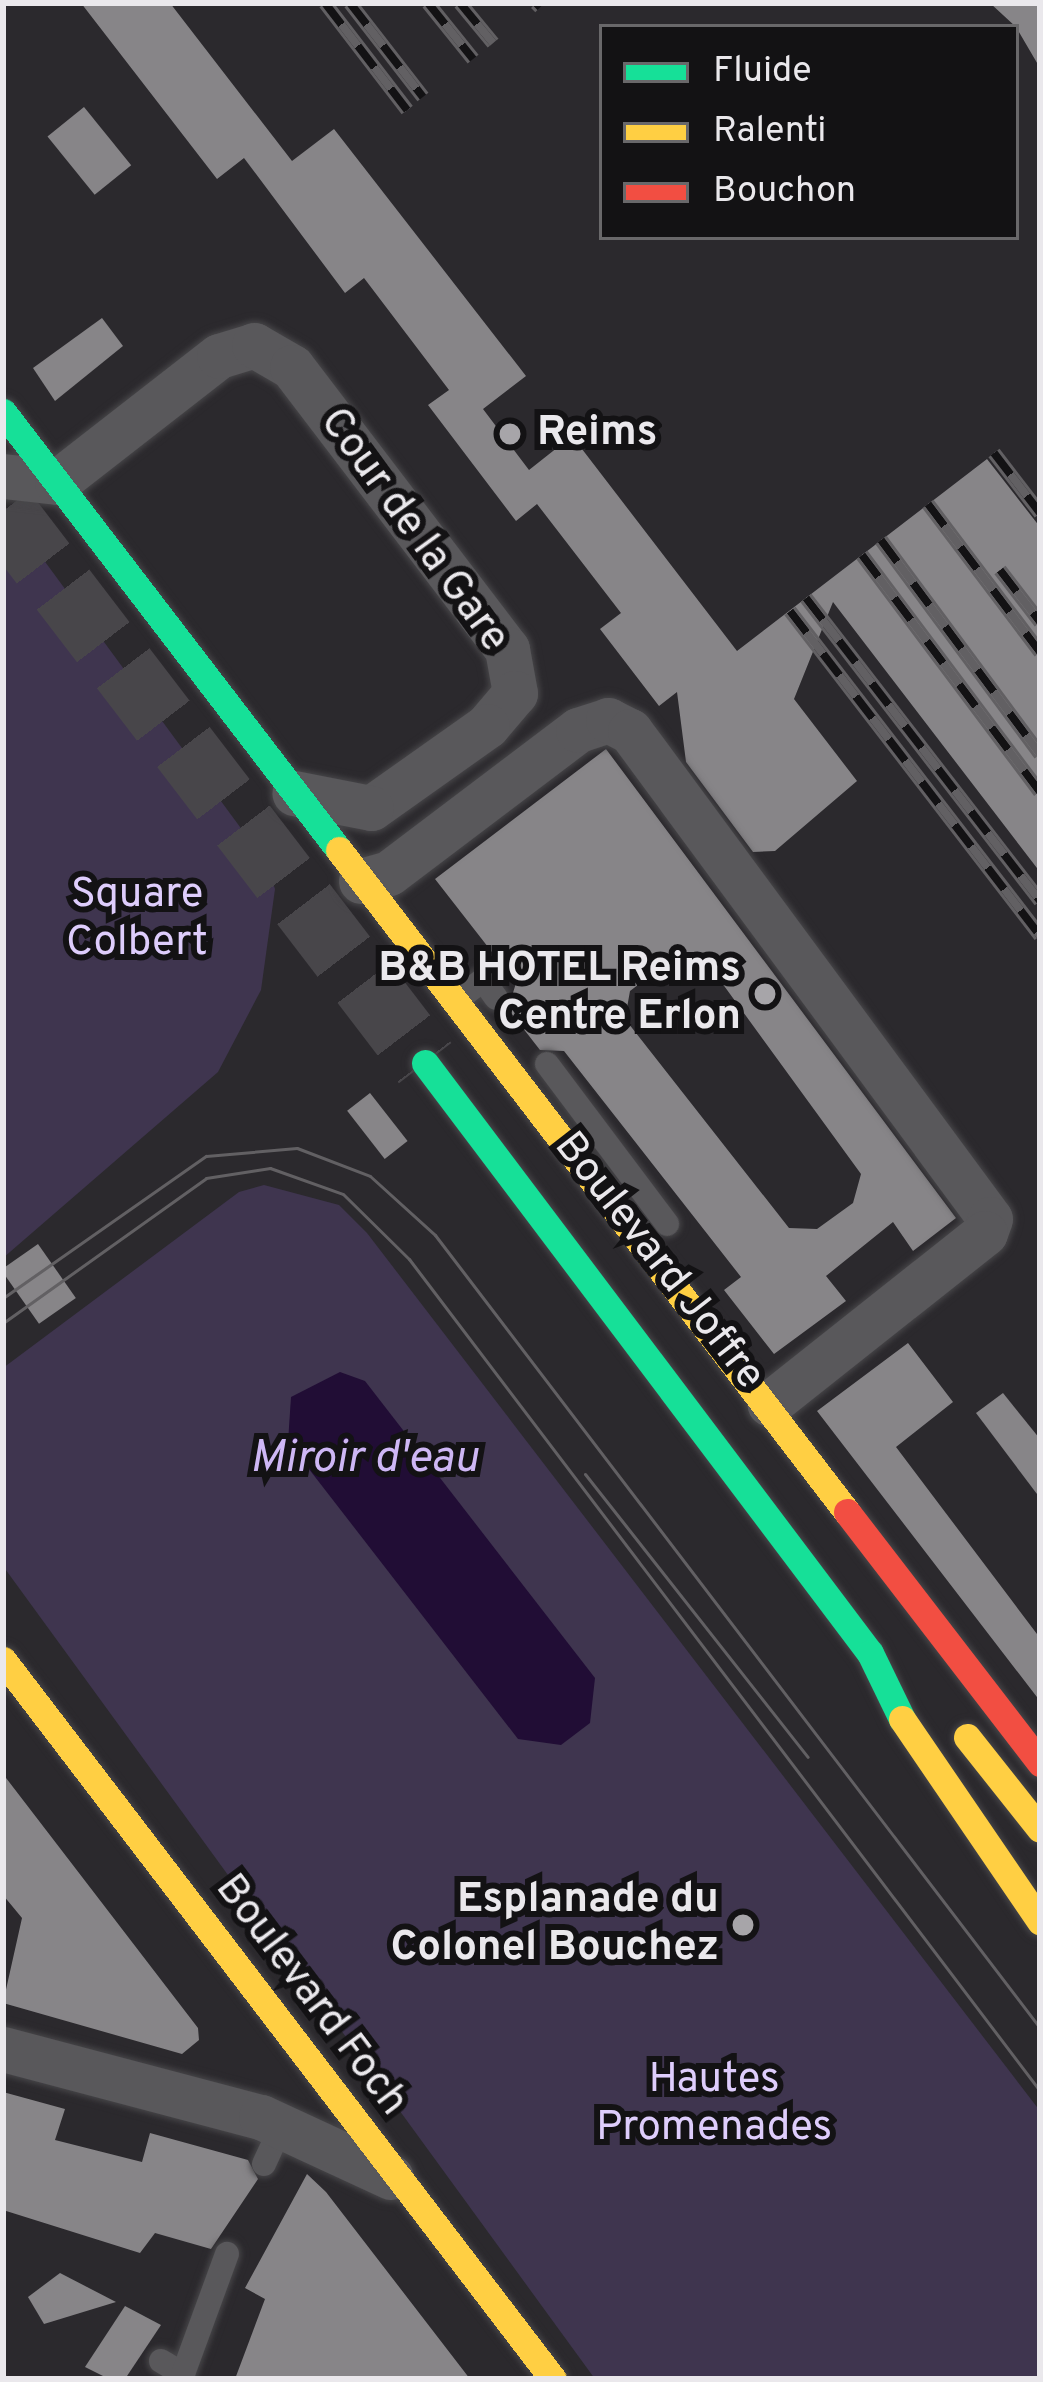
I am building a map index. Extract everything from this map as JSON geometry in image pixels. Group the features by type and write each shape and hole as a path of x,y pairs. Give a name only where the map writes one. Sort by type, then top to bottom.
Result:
{"main road":[{"path":"3,412 294,794"},
{"name":"Boulevard Joffre","path":"294,794 455,1002 776,1383"},
{"name":"Boulevard Joffre","path":"425,1063 870,1653 901,1718 1040,1921"},
{"path":"776,1383 1040,1763"},
{"name":"Boulevard Joffre","path":"870,1653 923,1690"},
{"name":"Boulevard Foch","path":"3,1660 393,2178 553,2379"},
{"path":"954,1720 1040,1829"}],"street":[{"name":"Cour de la Gare","path":"57,482 219,356 254,345 292,367 507,649 515,693 488,726 371,808 294,794"},
{"path":"3,476 57,482"},
{"name":"Boulevard Joffre","path":"361,881 389,873 578,730 608,720 631,731 985,1202 985,1233 958,1235 776,1383"},
{"path":"3,2049 393,2178"},
{"path":"269,2136 323,2080"}],"lane":[{"path":"455,1002 483,980 496,998"},
{"path":"547,1064 691,1255"},
{"path":"161,2361 183,2374 227,2254"}],"green space":[{"name":"Square Colbert","path":"3,539 32,544 265,861 275,889 261,990 218,1072 3,1258"},
{"name":"Hautes Promenades","path":"264,1185 339,1205 367,1233 1040,2111 1040,2379 595,2379 3,1566 3,1368 239,1192"}],"water":[{"name":"Miroir d'eau","path":"340,1372 365,1381 595,1678 590,1723 561,1745 518,1739 288,1442 291,1397"}],"building":[{"path":"81,3 170,3 292,161 334,129 526,376 483,409 529,470 572,436 737,651 987,459 1040,527 1040,872 833,602 794,699 857,781 775,851 753,852 686,762 677,692 659,706 600,629 621,613 537,504 516,521 428,405 449,390 364,278 345,293 244,158 217,179"},
{"path":"990,3 1040,3 1040,68 1019,24 1013,24"},
{"path":"84,107 131,165 95,195 47,137"},
{"path":"102,318 123,346 55,401 33,368"},
{"path":"606,749 956,1218 913,1251 893,1222 826,1276 846,1301 774,1354 724,1290 741,1277 564,1051 540,1050 508,1009 516,983 435,879","holes":["672,959 714,972 861,1174 853,1203 817,1229 789,1228 625,1019 630,991"]},
{"path":"370,1093 408,1141 385,1159 347,1111"},
{"path":"38,1244 76,1298 39,1324 3,1272"},
{"path":"908,1343 953,1402 896,1447 1040,1638 1040,1701 817,1411"},
{"path":"1003,1393 1040,1439 1040,1498 976,1413"},
{"path":"3,1774 198,2028 199,2040 182,2054 3,2003 22,1918 3,1895"},
{"path":"3,2092 65,2109 55,2140 142,2162 150,2133 248,2160 258,2179 211,2249 155,2233 140,2253 3,2210"},
{"path":"307,2174 326,2192 470,2379 235,2379 265,2299 245,2288"},
{"path":"60,2273 116,2302 44,2324 28,2297"},
{"path":"125,2306 161,2325 125,2379 109,2379 85,2367"}],"tunnel":[{"path":"3,511 425,1063"}],"tram line":[{"path":"3,1298 206,1156 297,1148 370,1176 435,1235 1040,2028"},
{"path":"3,1323 206,1178 270,1168 343,1194 409,1259 1040,2091"},
{"path":"585,1474 808,1757"}],"railway":[{"path":"325,3 407,110"},
{"path":"350,3 423,97"},
{"path":"428,3 473,59"},
{"path":"460,3 493,43"},
{"path":"536,3 540,7"},
{"path":"994,453 1040,513"},
{"path":"928,504 1040,652"},
{"path":"881,540 1040,754"},
{"path":"862,555 1040,792"},
{"path":"1000,570 1040,622"},
{"path":"806,598 1040,901"},
{"path":"790,611 1040,936"}],"traffic: fast":[{"path":"3,412 339,850"},
{"path":"425,1063 870,1653 902,1719"}],"traffic: slow":[{"path":"339,850 847,1512"},
{"path":"3,1660 553,2379"},
{"path":"902,1719 1040,1921"},
{"path":"967,1737 1040,1829"}],"traffic: jam":[{"path":"847,1512 1040,1763"}],"place":[{"name":"Reims","path":"510,434"},
{"name":"B&B HOTEL Reims Centre Erlon","path":"765,994"},
{"name":"Esplanade du Colonel Bouchez","path":"743,1925"}]}
